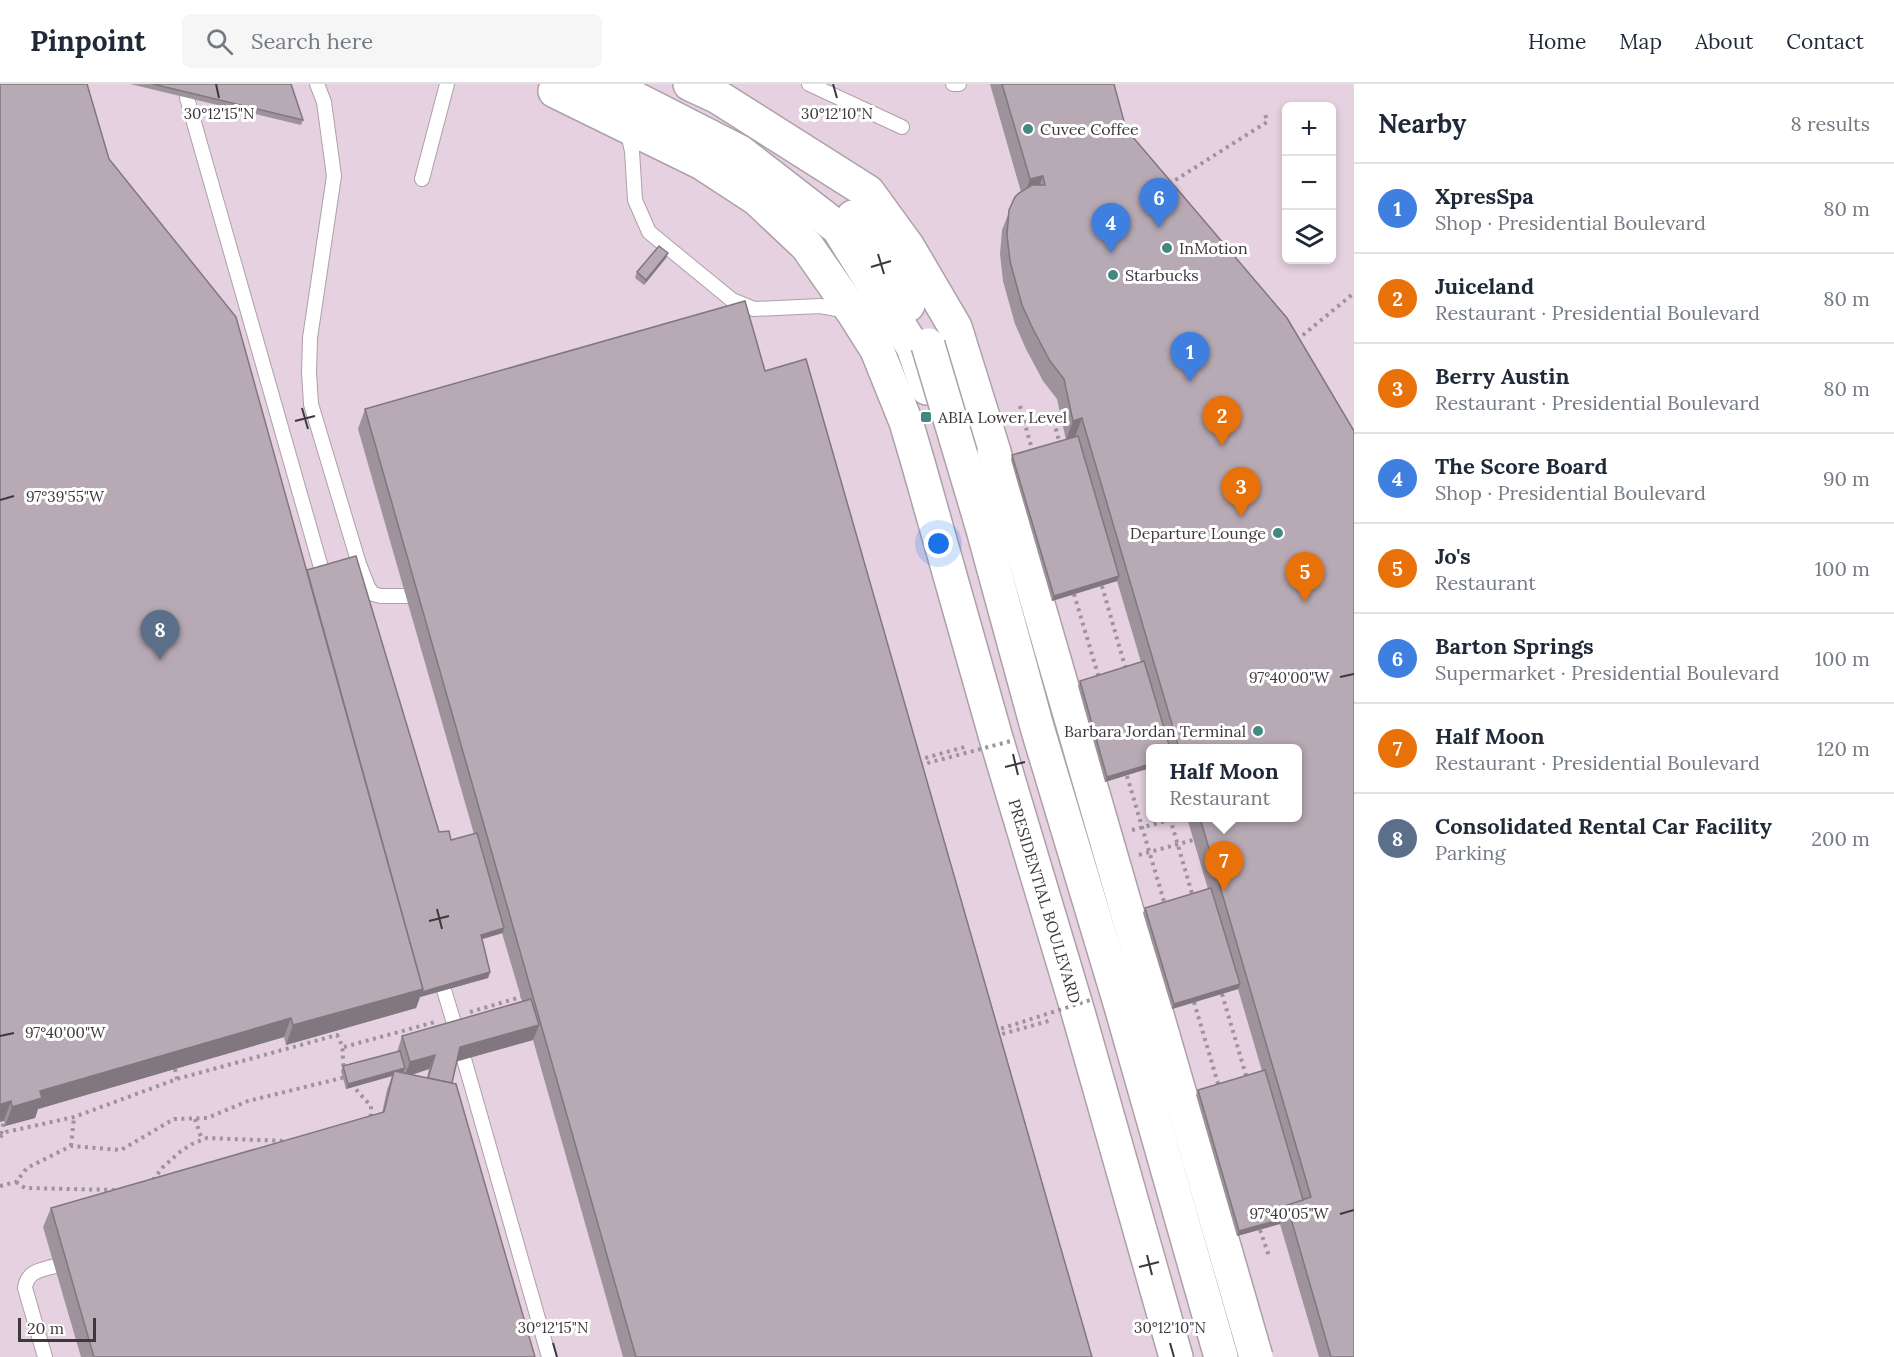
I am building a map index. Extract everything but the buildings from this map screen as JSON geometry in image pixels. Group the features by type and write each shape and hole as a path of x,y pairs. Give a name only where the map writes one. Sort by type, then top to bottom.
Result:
{"main road":[{"path":"690,84 718,97 868,192 908,247 955,327 1256,1357"},
{"path":"551,88 609,85 740,152 838,228 913,347 956,477 1049,789 1211,1357"},
{"name":"PRESIDENTIAL BOULEVARD","path":"551,88 702,163 758,199 807,246 877,350 912,441 1176,1357"},
{"path":"777,134 854,218 886,259 928,345 1221,1357"}],"lane":[{"path":"317,84 324,102 334,176 310,338 311,404 368,587 373,594 381,596 410,596 433,613"},
{"path":"422,179 447,84"},
{"path":"809,84 902,127"},
{"path":"953,84 959,84"},
{"path":"187,98 322,571"},
{"path":"626,126 632,151 635,200 648,232 732,300 754,309 820,306 853,312"},
{"path":"276,472 292,468"},
{"path":"444,990 457,1033"},
{"path":"464,1059 549,1357"},
{"path":"45,1357 25,1288 26,1280 30,1275 55,1266"}],"path":[{"path":"1167,186 1267,122 1265,112"},
{"path":"1295,341 1354,293"},
{"path":"1020,406 1033,454"},
{"path":"1052,414 1060,446"},
{"path":"1102,586 1126,671"},
{"path":"1074,594 1099,679"},
{"path":"911,768 1009,742"},
{"path":"1127,776 1166,906"},
{"path":"1171,822 1193,898"},
{"path":"1222,994 1248,1080"},
{"path":"987,1034 1084,1002"},
{"path":"1194,1002 1219,1088"},
{"path":"344,1047 445,1019"},
{"path":"0,1136 6,1132 74,1118 177,1079 336,1033 344,1047 342,1061 346,1077 371,1106 371,1115 364,1123"},
{"path":"175,1069 177,1079"},
{"path":"0,1186 16,1182 27,1168 70,1146 120,1150 174,1119 207,1118 248,1101 346,1077"},
{"path":"70,1146 74,1118"},
{"path":"195,1119 202,1140"},
{"path":"0,1136 4,1121"},
{"path":"144,1182 153,1180 163,1167 181,1151 207,1138 294,1142"},
{"path":"16,1182 25,1188 118,1190 127,1187"},
{"path":"1260,1230 1269,1256"}],"shaded area":[{"path":"0,84 1354,84 1354,1357 0,1357"}],"place":[{"name":"Cuvee Coffee","path":"1028,129"},
{"name":"Barton Springs","path":"1159,228"},
{"name":"InMotion","path":"1167,248"},
{"name":"The Score Board","path":"1111,253"},
{"name":"Starbucks","path":"1113,275"},
{"name":"XpresSpa","path":"1190,382"},
{"name":"ABIA Lower Level","path":"926,417"},
{"name":"Juiceland","path":"1222,446"},
{"name":"Berry Austin","path":"1241,517"},
{"name":"Departure Lounge","path":"1278,533"},
{"name":"Jo's","path":"1305,602"},
{"name":"Consolidated Rental Car Facility","path":"160,660"},
{"name":"Barbara Jordan Terminal","path":"1258,731"},
{"name":"Half Moon","path":"1224,891"}]}
